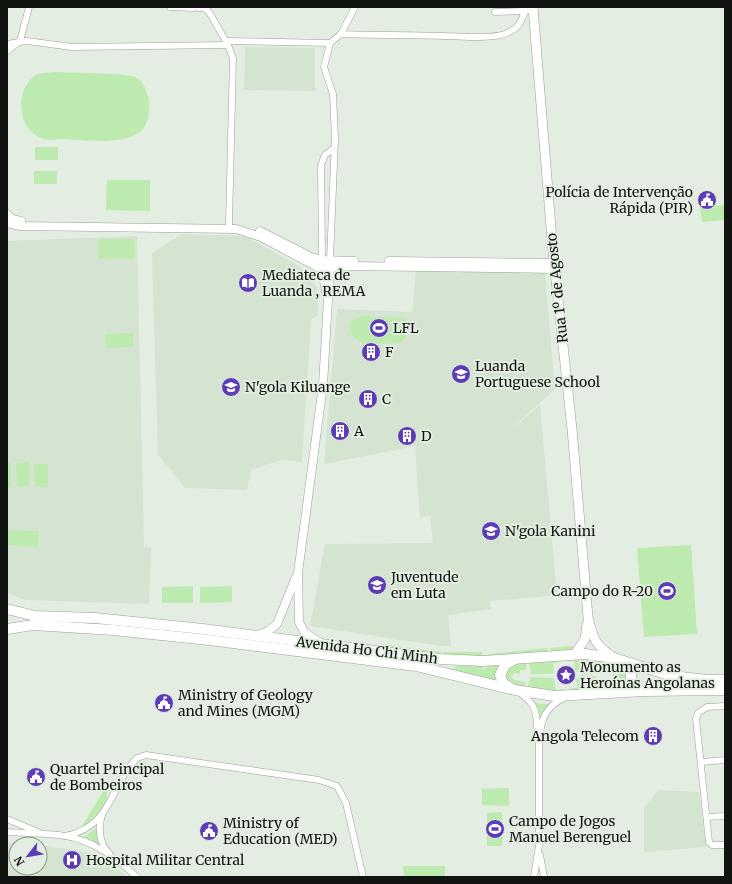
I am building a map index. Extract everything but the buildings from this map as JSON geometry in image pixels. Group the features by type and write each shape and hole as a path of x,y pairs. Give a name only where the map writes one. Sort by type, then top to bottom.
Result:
{"main road":[{"name":"Rua 1º de Agosto","path":"530,9 572,429 588,617"},
{"name":"Avenida Ho Chi Minh","path":"7,609 35,616 126,621 439,659 476,661 575,654 614,658 672,676 707,680 725,680"},
{"path":"575,654 585,639 588,617"},
{"path":"588,617 597,646 630,669 632,677 627,688 613,693"},
{"name":"Avenida Ho Chi Minh","path":"7,629 33,624 209,640 416,666 515,690 540,694 567,696 613,693 725,690"},
{"path":"515,659 505,665 500,675 503,683 515,690"}],"street":[{"path":"7,51 20,41 29,7"},
{"path":"170,7 206,9 227,43 233,58 229,224"},
{"path":"324,645 305,633 299,622 298,573 323,385 328,317 334,148 333,94 324,67 330,43 341,34 354,7"},
{"path":"341,34 498,35 508,33 520,24 530,9"},
{"path":"495,12 530,9"},
{"path":"7,44 20,41 72,47 227,43 330,43"},
{"path":"328,317 325,288 321,269 321,165 324,155 334,148"},
{"path":"7,214 14,220 23,221 229,224 248,226 261,231 304,254 322,260 555,266"},
{"path":"7,222 20,226 236,229 261,237 321,269 348,266 555,266"},
{"path":"306,262 316,271 325,288"},
{"path":"254,636 268,631 276,624 298,573"},
{"path":"515,690 525,696 534,707 537,714 539,741 539,845 534,877"},
{"path":"539,741 542,719 546,712 551,705 567,696"},
{"path":"725,706 707,707 698,713 696,718 710,844 714,846 725,845"},
{"path":"65,836 79,833 88,828 103,812 132,764 141,756 190,761 328,782 336,786 346,803 362,877"},
{"path":"702,762 725,760"},
{"path":"103,812 100,824 100,837 105,849 137,877"},
{"path":"707,817 725,816"},
{"path":"7,819 47,835"},
{"path":"7,832 65,836 85,842 115,858"},
{"path":"539,845 544,877"}],"shaded area":[{"path":"245,47 315,48 315,91 244,90"},
{"name":"N'gola Kiluange","path":"182,234 244,236 298,265 317,287 318,316 311,319 302,462 281,460 251,470 247,490 185,488 158,454 152,253"},
{"path":"137,236 144,547 151,547 149,604 25,600 7,593 7,241"},
{"path":"416,271 545,273 555,389 507,433 540,405 557,595 490,601 491,609 448,615 451,646 441,646 310,626 325,544 433,543 430,516 420,518 415,446 324,464 337,309 412,312"},
{"path":"658,790 699,792 706,847 644,852 644,808"},
{"name":"Hospital Militar Central","path":"7,842 8,876 48,876 48,846 93,853 127,877 7,877"}],"green space":[{"path":"56,72 98,73 135,77 141,81 149,99 149,112 145,126 139,133 120,140 49,140 41,138 33,133 23,117 21,107 22,97 30,80 38,74"},
{"path":"35,147 58,147 58,160 35,160"},
{"path":"34,171 57,171 57,184 34,184"},
{"path":"107,180 150,180 150,211 106,210"},
{"path":"725,205 725,220 702,222 700,207"},
{"path":"98,239 134,239 135,258 99,259"},
{"name":"LFL","path":"361,316 402,318 407,324 408,334 401,342 376,344 360,341 354,337 351,331 351,322"},
{"path":"133,333 133,347 106,348 105,334"},
{"path":"30,462 29,487 17,486 16,463"},
{"path":"7,463 11,463 11,486 7,486"},
{"path":"34,464 48,464 48,487 35,486"},
{"path":"7,530 38,531 38,547 7,545"},
{"name":"Campo do R-20","path":"691,545 697,634 644,637 637,548"},
{"path":"193,586 193,603 162,603 162,587"},
{"path":"232,586 232,602 200,603 200,587"},
{"path":"389,645 441,652 441,655 389,649"},
{"path":"574,646 574,650 551,652 550,648"},
{"path":"547,648 548,652 488,657 488,654"},
{"path":"444,652 482,652 482,656 444,655"},
{"path":"556,658 602,661 595,671 575,671 574,661 562,659 562,662 553,663 554,674 531,674 529,662 526,663 526,670 520,670 520,674 514,673 511,677 515,680 526,682 525,686 528,686 531,677 554,678 556,690 564,689 565,692 569,692 569,689 577,688 576,679 581,675 595,676 597,678 598,689 602,688 603,680 611,680 616,677 616,672 613,669 601,669 606,663 604,662 624,667 629,679 624,686 620,687 560,693 541,691 510,684 507,681 504,670 509,664"},
{"path":"487,664 498,664 495,680 421,665 455,669 455,666 483,665 482,669 486,669"},
{"path":"532,701 540,704 550,704 540,718 538,709"},
{"path":"107,785 107,800 104,806 91,822 79,831"},
{"path":"509,788 509,806 482,805 482,789"},
{"name":"Campo de Jogos Manuel Berenguel","path":"502,812 502,846 487,846 487,813"},
{"path":"96,828 99,844 83,838"},
{"path":"403,866 445,866 445,877 404,877"}],"place":[{"name":"Polícia de Intervenção Rápida (PIR)","path":"707,200"},
{"name":"Mediateca de Luanda , REMA","path":"248,283"},
{"name":"LFL","path":"379,328"},
{"name":"F","path":"371,352"},
{"name":"Luanda Portuguese School","path":"461,374"},
{"name":"N'gola Kiluange","path":"231,387"},
{"name":"C","path":"368,399"},
{"name":"A","path":"340,431"},
{"name":"D","path":"407,436"},
{"name":"N'gola Kanini","path":"491,531"},
{"name":"Juventude em Luta","path":"377,585"},
{"name":"Campo do R-20","path":"667,591"},
{"name":"Monumento as Heroínas Angolanas","path":"566,675"},
{"name":"Ministry of Geology and Mines (MGM)","path":"164,703"},
{"name":"Angola Telecom","path":"653,736"},
{"name":"Quartel Principal de Bombeiros","path":"36,777"},
{"name":"Campo de Jogos Manuel Berenguel","path":"495,829"},
{"name":"Ministry of Education (MED)","path":"209,831"},
{"name":"Hospital Militar Central","path":"72,860"}]}
